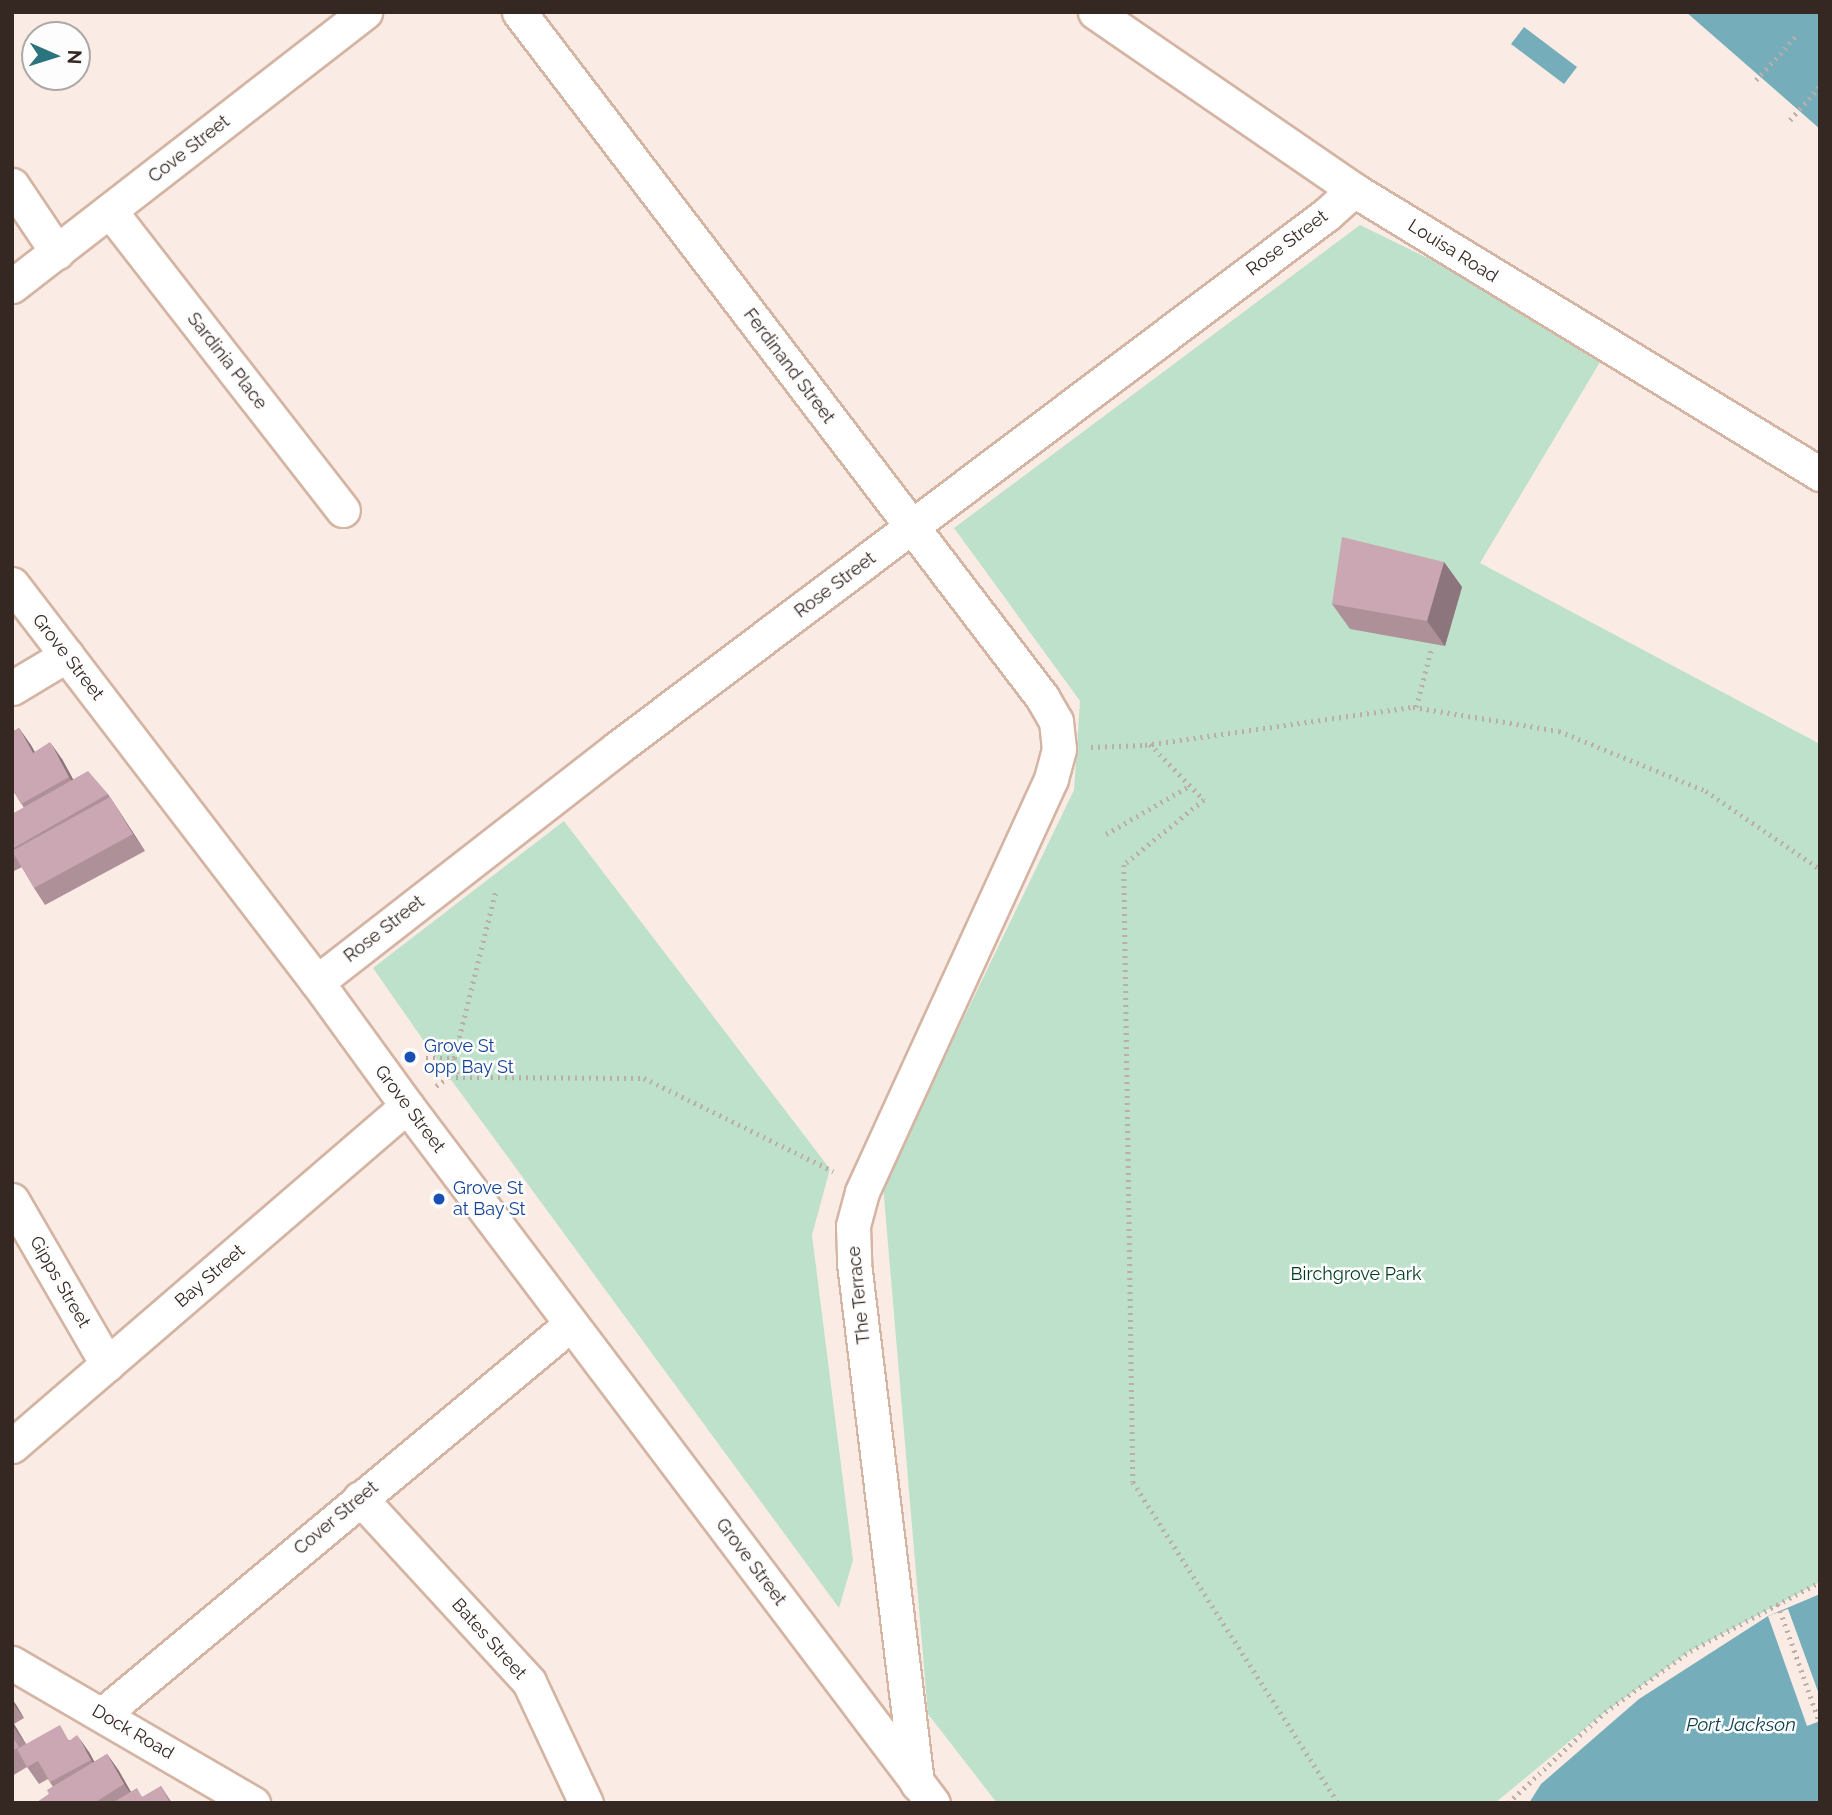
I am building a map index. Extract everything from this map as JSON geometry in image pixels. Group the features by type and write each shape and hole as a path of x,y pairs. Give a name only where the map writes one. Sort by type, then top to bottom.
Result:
{"street":[{"name":"Cove Street","path":"12,285 365,12"},
{"name":"Ferdinand Street","path":"519,12 1042,697 1057,735"},
{"name":"Louisa Road","path":"1096,12 1354,190 1820,474"},
{"path":"12,185 57,252"},
{"name":"Rose Street","path":"317,982 616,749 1327,214 1354,190"},
{"name":"Sardinia Place","path":"110,211 343,510"},
{"name":"Grove Street","path":"12,584 317,982 407,1106 925,1793"},
{"path":"12,688 67,655"},
{"name":"The Terrace","path":"925,1793 855,1264 853,1226 862,1192 1046,791 1057,735"},
{"name":"Bay Street","path":"12,1446 407,1106"},
{"name":"Gipps Street","path":"12,1200 107,1364"},
{"name":"Cover Street","path":"103,1714 360,1497 571,1324"},
{"name":"Bates Street","path":"360,1497 529,1682 586,1803"},
{"name":"Dock Road","path":"12,1663 253,1803"}],"path":[{"path":"1756,80 1798,34"},
{"path":"1790,120 1820,86"},
{"path":"1416,707 1431,650"},
{"path":"1057,735 1150,744 1416,707 1559,731 1706,791 1820,869"},
{"path":"1150,744 1204,800 1124,865 1133,1482 1338,1803"},
{"path":"1106,834 1189,786"},
{"path":"458,1077 454,1058 497,885"},
{"path":"426,1058 454,1058"},
{"path":"407,1106 449,1077 644,1078 830,1169 862,1192"},
{"path":"1508,1803 1605,1712 1690,1650 1820,1582"},
{"path":"1778,1604 1820,1723"}],"green space":[{"name":"Birchgrove Park","path":"1360,225 1609,347 1480,563 1820,744 1820,1582 1690,1651 1605,1712 1495,1803 997,1803 928,1714 883,1185 1074,790 1080,701 954,528"},
{"path":"564,821 830,1169 812,1235 853,1560 839,1608 449,1077 373,968"}],"water":[{"path":"1686,12 1820,12 1820,129"},
{"path":"1524,27 1577,67 1564,84 1511,44"},
{"name":"Port Jackson","path":"1820,1594 1820,1803 1529,1803 1541,1784 1639,1699 1768,1616"}],"pier":[{"path":"1788,1609 1820,1697 1820,1721 1807,1726 1768,1616"}],"building":[{"path":"1342,537 1444,562 1427,621 1332,604"},
{"path":"19,728 33,753 50,742 69,777 21,804 12,789 12,732"},
{"path":"88,771 108,794 12,849 12,814"},
{"path":"110,797 133,834 34,888 12,851"},
{"path":"60,1725 69,1741 77,1735 91,1760 50,1782 38,1761 27,1767 17,1749"},
{"path":"12,1736 19,1747 12,1751"},
{"path":"107,1754 124,1784 94,1803 37,1803 49,1794 47,1790"},
{"path":"161,1786 170,1803 112,1803 137,1788 142,1797"}],"place":[{"name":"Grove St opp Bay St","path":"410,1057"},
{"name":"Grove St at Bay St","path":"439,1199"}]}
